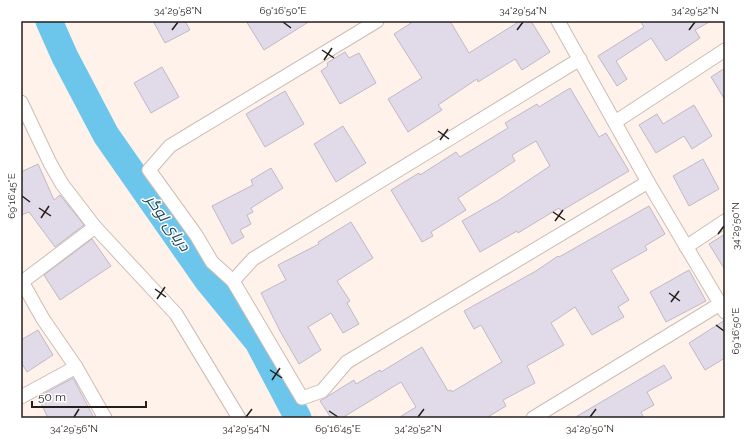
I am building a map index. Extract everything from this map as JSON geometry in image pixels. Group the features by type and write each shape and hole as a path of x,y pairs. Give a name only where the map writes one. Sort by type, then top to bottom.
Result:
{"street":[{"path":"377,21 170,146 149,170 196,235 212,262 233,281 302,398 322,391 347,362 648,182"},
{"path":"533,418 722,308 648,182 558,21"},
{"path":"615,122 725,50"},
{"path":"233,281 253,259 580,59"},
{"path":"21,102 59,178 95,227 176,314 239,418"},
{"path":"686,247 725,221"},
{"path":"95,227 21,281 43,319 76,367 105,418"},
{"path":"21,397 76,367"}],"building":[{"path":"153,21 185,21 190,30 165,43"},
{"path":"246,21 310,21 264,50"},
{"path":"414,21 450,21 469,53 520,21 531,21 550,52 522,70 515,59 478,82 477,79 438,105 442,110 408,132 388,99 422,78 394,34"},
{"path":"640,21 711,21 695,30 700,38 666,61 651,38 616,61 627,79 617,86 598,56 644,27"},
{"path":"345,52 349,58 359,53 376,83 340,104 321,71 328,66 327,63"},
{"path":"162,67 179,97 151,113 134,83"},
{"path":"725,68 725,100 711,77"},
{"path":"570,88 599,137 606,133 629,171 561,211 559,208 518,233 517,231 480,252 462,221 499,200 550,166 536,141 512,155 515,161 458,198 466,210 431,232 433,236 422,242 391,190 419,173 420,175 456,152 460,157 508,128 505,123 537,104 539,107"},
{"path":"285,91 304,124 265,147 246,114"},
{"path":"694,105 712,136 692,149 684,136 656,153 639,125 657,114 663,124"},
{"path":"343,126 366,163 336,182 314,144"},
{"path":"703,159 719,189 689,206 673,176"},
{"path":"38,164 54,200 60,195 84,225 55,247 29,212 21,215 21,172"},
{"path":"271,168 283,188 251,208 253,212 247,215 251,224 240,230 244,237 232,244 212,206 253,185 251,180"},
{"path":"649,206 665,234 645,246 647,250 611,270 629,300 618,307 624,317 592,335 575,307 551,323 564,345 527,366 535,383 503,400 506,406 486,418 398,418 416,407 401,382 342,418 331,418 320,401 354,380 356,384 380,370 381,372 422,347 448,391 451,390 452,392 502,362 481,325 474,329 464,311 536,271 558,256 559,257"},
{"path":"351,222 373,258 337,281 350,301 347,303 359,324 343,333 331,313 308,327 321,350 299,364 261,293 286,280 278,265 319,244 318,242"},
{"path":"725,234 725,270 709,244"},
{"path":"92,239 111,266 60,300 44,275"},
{"path":"689,270 706,301 666,322 650,292"},
{"path":"725,320 725,358 705,370 689,343"},
{"path":"38,330 53,355 27,372 21,362 21,340"},
{"path":"664,365 672,378 647,392 654,405 641,412 644,418 574,418"},
{"path":"73,378 94,418 48,418 38,397"}],"waterway":[{"name":"دریای لوگر","path":"49,21 65,57 106,135 208,281 258,342 298,418"}]}
